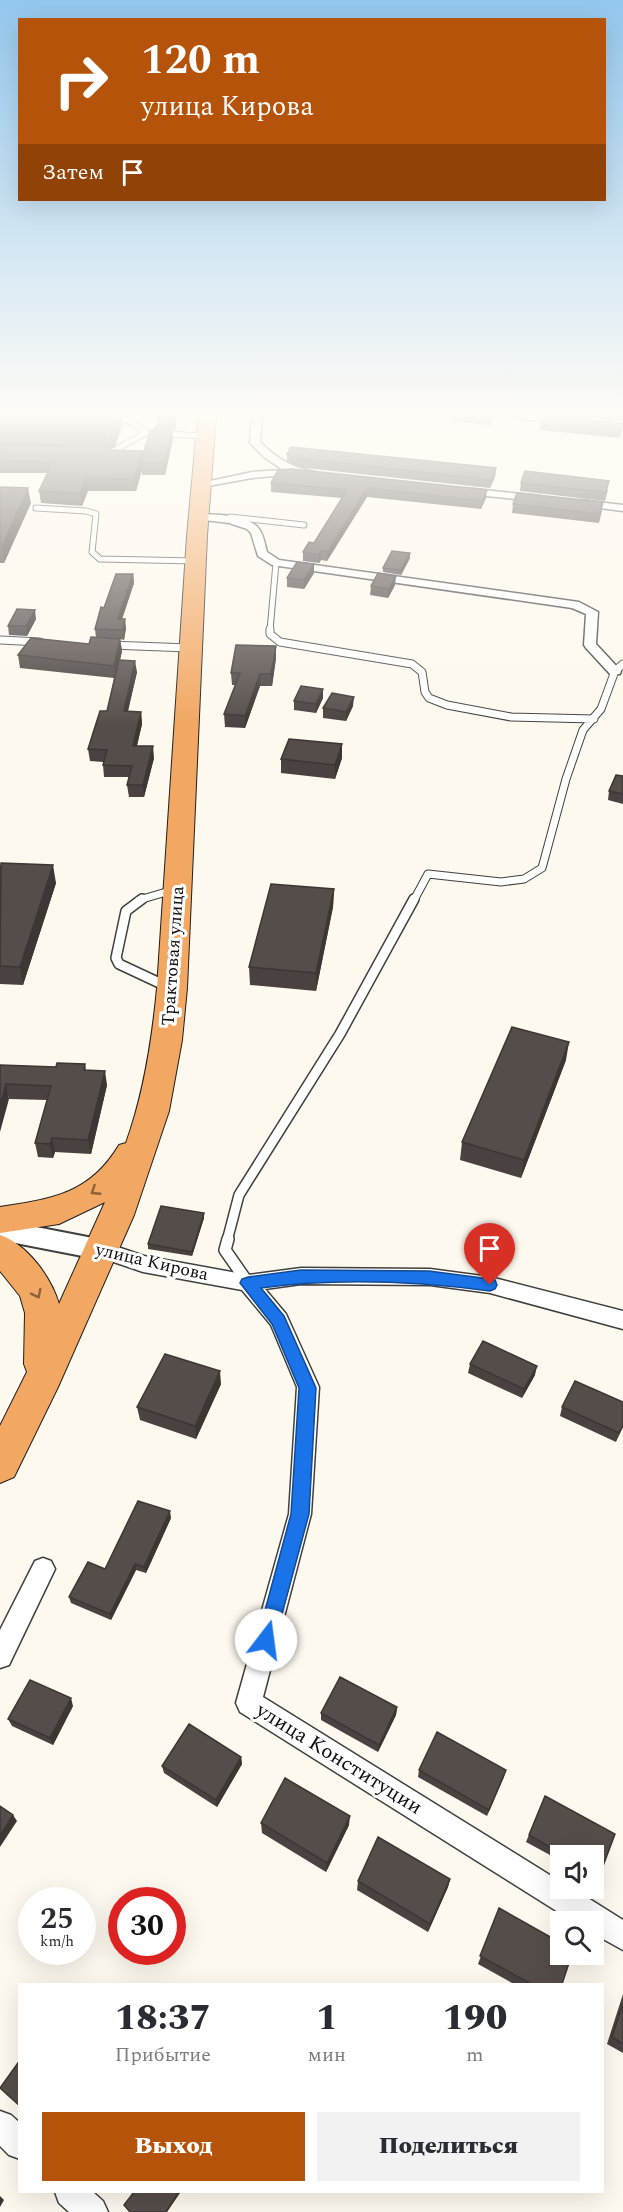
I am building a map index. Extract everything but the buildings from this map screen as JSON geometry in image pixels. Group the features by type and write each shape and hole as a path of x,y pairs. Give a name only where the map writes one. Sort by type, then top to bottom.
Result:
{"highway":[{"name":"Трактовая улица","path":"0,1464 103,1250 153,1111 167,1040 172,988 196,561 211,519"},
{"path":"0,1220 59,1211 97,1191 119,1173 153,1111"},
{"path":"0,1250 23,1271 41,1297 46,1331 39,1387"}],"street":[{"path":"217,519 249,526 254,530 262,554 276,563 575,605 592,612 590,645 619,668"},
{"name":"улица Кирова","path":"0,1230 103,1250 142,1264 248,1283 301,1276 429,1277 490,1285 622,1316"},
{"name":"улица Конституции","path":"248,1283 279,1320 308,1388 300,1514 249,1703 623,1936"},
{"path":"0,1656 43,1569"},
{"path":"0,2126 18,2142"},
{"path":"71,2193 92,2212"}],"lane":[{"path":"95,519 92,552 100,559 196,561"},
{"path":"227,519 304,525"},
{"path":"276,563 270,634 280,642 412,664 422,672 425,692 429,698 447,705 511,717 594,719"},
{"path":"0,640 45,642"},
{"path":"102,645 192,648"},
{"path":"248,1283 225,1250 239,1194 340,1034 429,874 501,882 524,879 542,868 566,779 583,730 601,709 619,668"},
{"path":"172,988 119,964 116,958 129,906 145,898 178,888"}],"route":[{"path":"266,1640 300,1514 308,1388 279,1320 248,1283 301,1276 429,1277 490,1285"}]}
